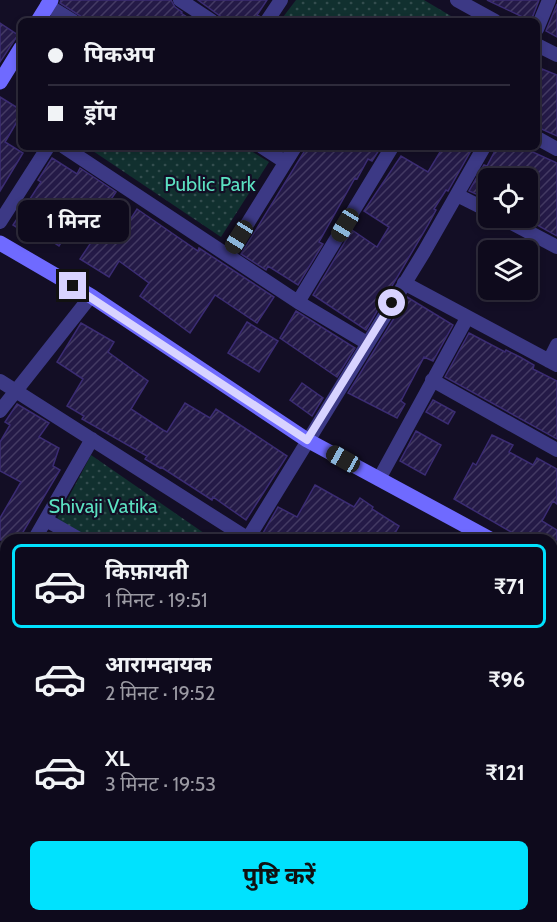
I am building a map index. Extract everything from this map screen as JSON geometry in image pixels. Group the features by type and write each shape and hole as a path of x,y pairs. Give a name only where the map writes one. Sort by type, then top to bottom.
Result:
{"street":[{"path":"180,0 207,18"},
{"path":"269,18 281,0"},
{"path":"457,0 490,18"},
{"path":"540,21 549,0"},
{"path":"40,18 49,3 69,18"},
{"path":"468,18 473,8"},
{"path":"540,46 557,55"},
{"path":"0,81 18,53"},
{"path":"540,140 557,149"},
{"path":"0,222 46,150"},
{"path":"69,150 298,302 367,343"},
{"path":"267,150 285,162"},
{"path":"228,255 293,150"},
{"path":"298,302 390,150"},
{"path":"252,534 458,195 482,150"},
{"path":"458,195 478,205"},
{"path":"521,228 557,247"},
{"path":"0,243 91,296 307,440 481,534"},
{"path":"404,282 553,363 557,345"},
{"path":"0,411 91,296"},
{"path":"379,479 467,318"},
{"path":"432,380 557,450"},
{"path":"0,381 239,534"},
{"path":"38,534 92,439"},
{"path":"46,520 70,534"}],"green space":[{"path":"296,0 424,0 454,18 282,18"},
{"name":"Public Park","path":"91,150 250,150 269,162 221,237"},
{"name":"Shivaji Vatika","path":"91,455 205,534 83,534 57,519"}],"building":[{"path":"61,0 171,0 175,7 188,18 83,18 60,3"},
{"path":"198,0 267,0 257,15 259,18 223,18"},
{"path":"487,0 539,0 532,18 525,18"},
{"path":"557,4 557,37 546,31"},
{"path":"0,23 18,35 0,62"},
{"path":"540,68 557,75 557,136 540,128"},
{"path":"0,97 18,108 18,120 5,142 23,153 0,191"},
{"path":"305,150 379,150 372,161 368,159 357,179 355,178 319,242 323,244 298,285 268,266 266,270 241,254"},
{"path":"441,150 471,150 448,191 446,190 434,209 436,210 428,225 366,330 313,295 352,230 377,247 389,227 364,211 401,156 428,172"},
{"path":"495,150 529,150 557,163 557,236 538,226 538,168 482,168 484,165 487,166"},
{"path":"52,158 77,174 80,168 116,192 103,211 108,214 102,223 81,210 59,246 33,229 29,235 13,225 41,182 38,180"},
{"path":"478,175 478,195 469,191"},
{"path":"137,209 198,251 199,248 274,297 257,323 215,295 190,333 140,296 149,283 119,261 109,277 80,259 102,226 119,237"},
{"path":"407,297 453,325 433,361 424,357 401,401 405,404 397,418 348,393"},
{"path":"296,311 355,348 337,377 280,338"},
{"path":"247,322 278,341 259,372 228,353"},
{"path":"81,323 114,342 108,352 148,381 131,409 163,430 167,432 185,403 210,418 216,409 287,456 246,520 213,497 212,500 145,459 147,456 82,419 84,416 67,406 83,379 57,362"},
{"path":"469,333 505,352 506,350 520,357 534,365 533,369 557,381 557,439 445,377"},
{"path":"302,383 323,398 312,416 290,400"},
{"path":"433,400 455,412 448,424 426,412"},
{"path":"17,404 49,423 39,437 59,448 53,466 60,470 23,532 25,534 0,534 0,518 21,482 0,471 0,442 10,425 5,422"},
{"path":"416,431 441,445 425,475 400,461"},
{"path":"492,435 513,445 509,452 533,465 537,458 557,469 557,504 553,501 542,521 557,530 557,534 513,534 454,499 473,463 476,465"},
{"path":"315,485 354,507 360,498 373,507 372,509 399,526 394,534 262,534 278,507 297,517"}],"route":[{"path":"73,286 307,440 392,303"}]}
